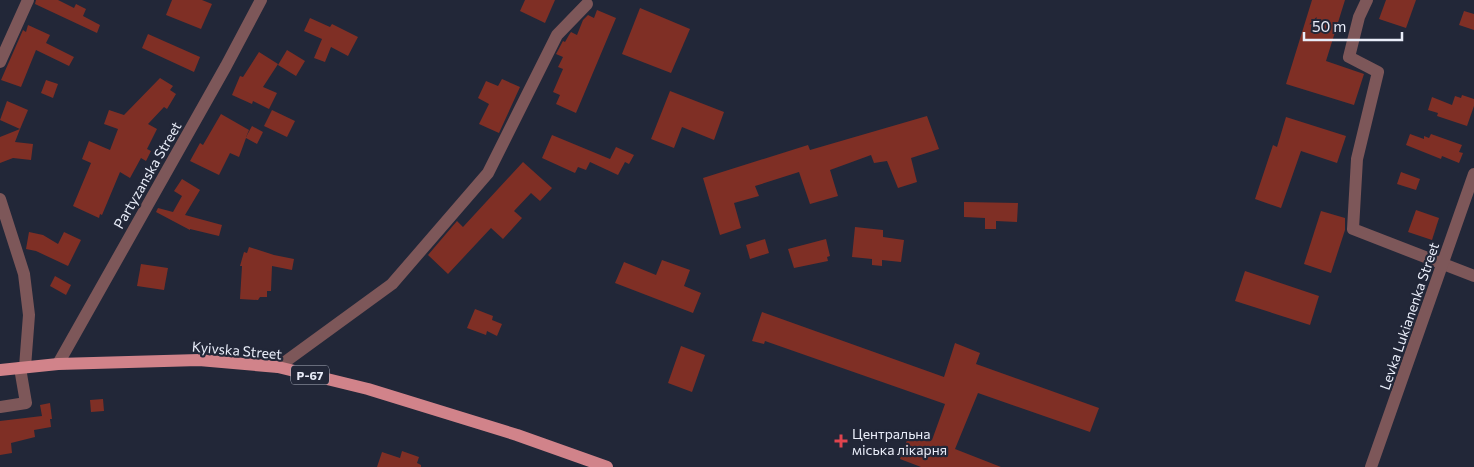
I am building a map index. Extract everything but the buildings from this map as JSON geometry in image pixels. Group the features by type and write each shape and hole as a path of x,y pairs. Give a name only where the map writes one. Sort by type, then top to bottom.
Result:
{"main road":[{"name":"Kyivska Street","path":"0,370 58,364 199,360 278,367 368,389 517,435 607,467"}],"street":[{"path":"0,62 28,0"},
{"name":"Partyzanska Street","path":"58,364 226,66 261,0"},
{"path":"1367,0 1360,17 1349,57 1378,72 1357,159 1353,229 1474,276"},
{"path":"278,367 392,284 488,173 557,35 587,4"},
{"name":"Levka Lukianenka Street","path":"1372,467 1474,174"},
{"path":"0,199 24,274 29,315 23,368 26,403 0,408"}],"place":[{"name":"Центральна міська лікарня","path":"841,441"}]}
